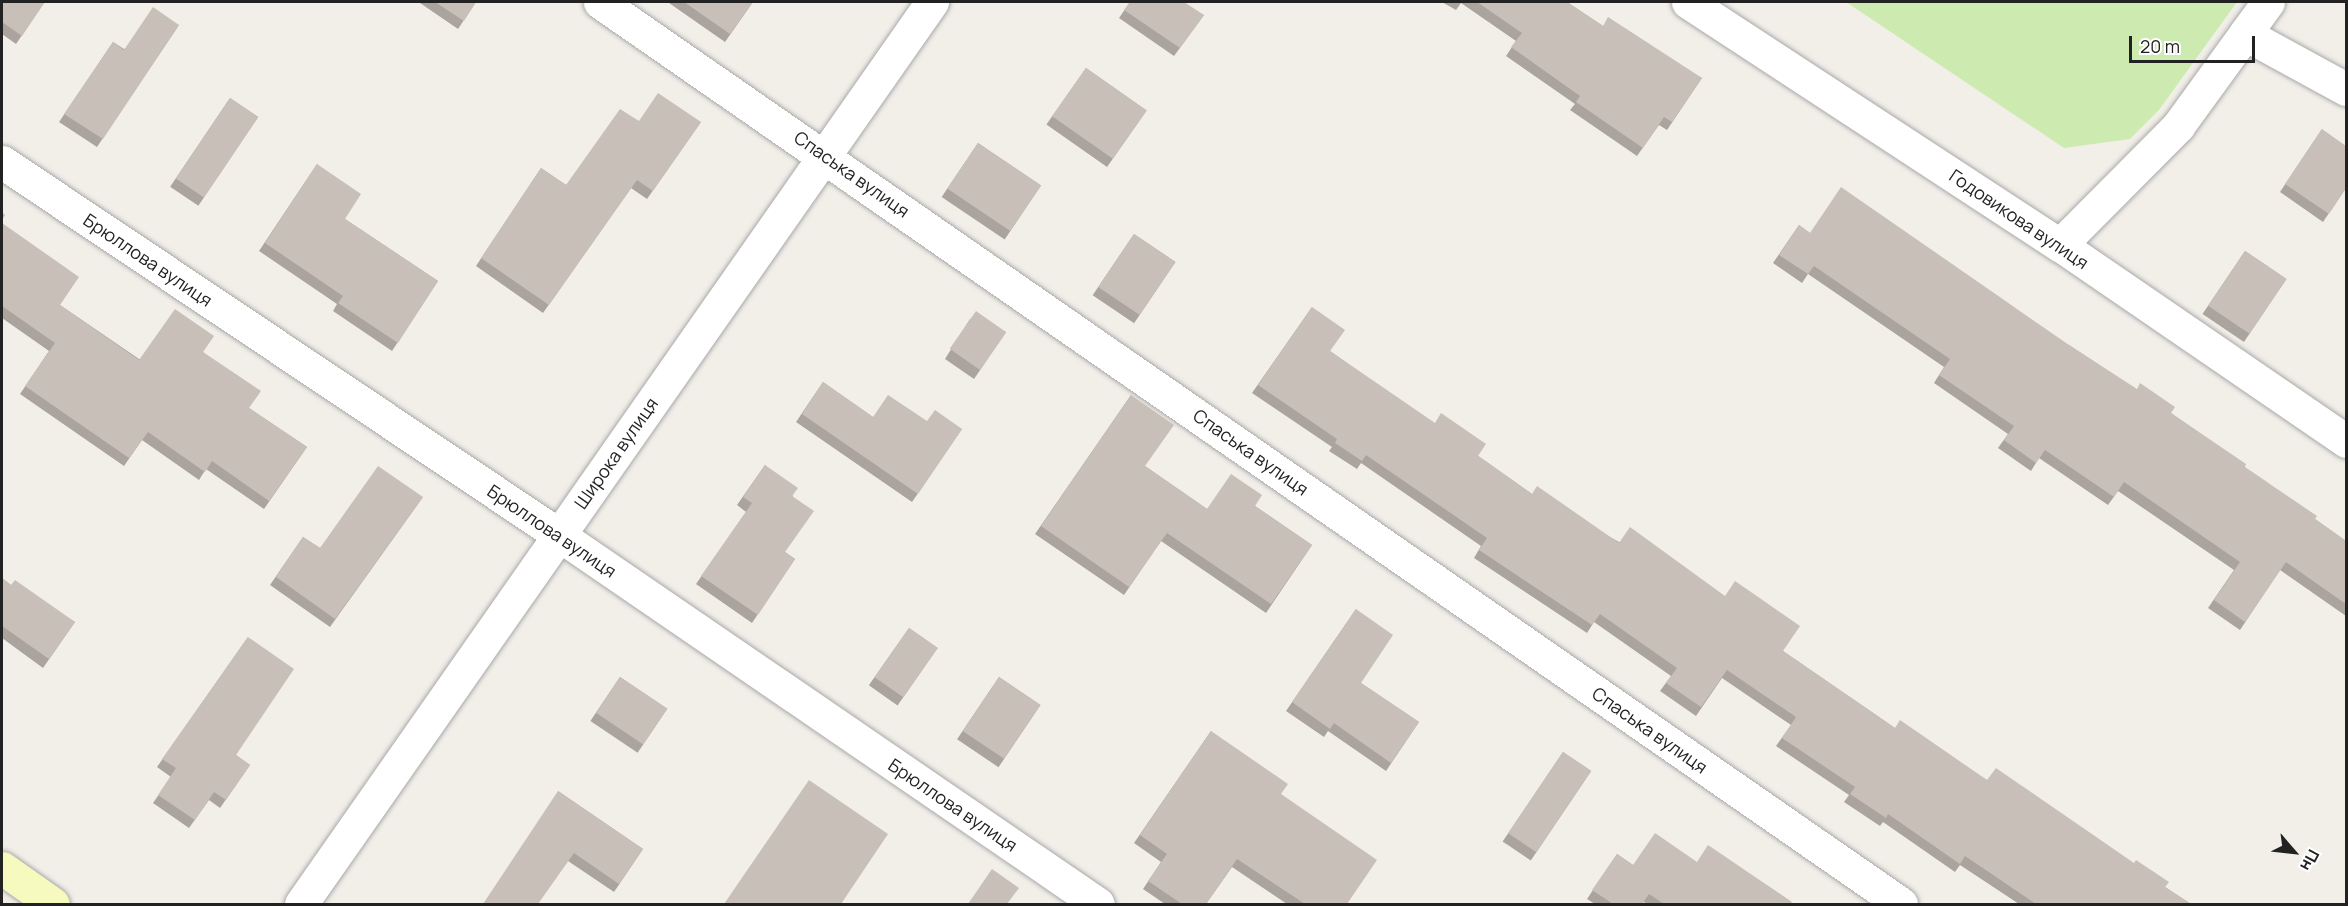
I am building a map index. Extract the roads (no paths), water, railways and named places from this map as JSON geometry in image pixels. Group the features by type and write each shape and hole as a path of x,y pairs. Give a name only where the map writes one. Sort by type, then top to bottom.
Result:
{"street":[{"name":"Спаська вулиця","path":"600,2 825,154 1901,904"},
{"name":"Широка вулиця","path":"301,904 932,2"},
{"name":"Годовикова вулиця","path":"1688,2 2060,245 2346,441"},
{"path":"2060,245 2178,126 2268,2"},
{"path":"2245,34 2346,89"},
{"name":"Брюллова вулиця","path":"2,162 559,535 1098,904"},
{"path":"2,868 53,904"}]}
